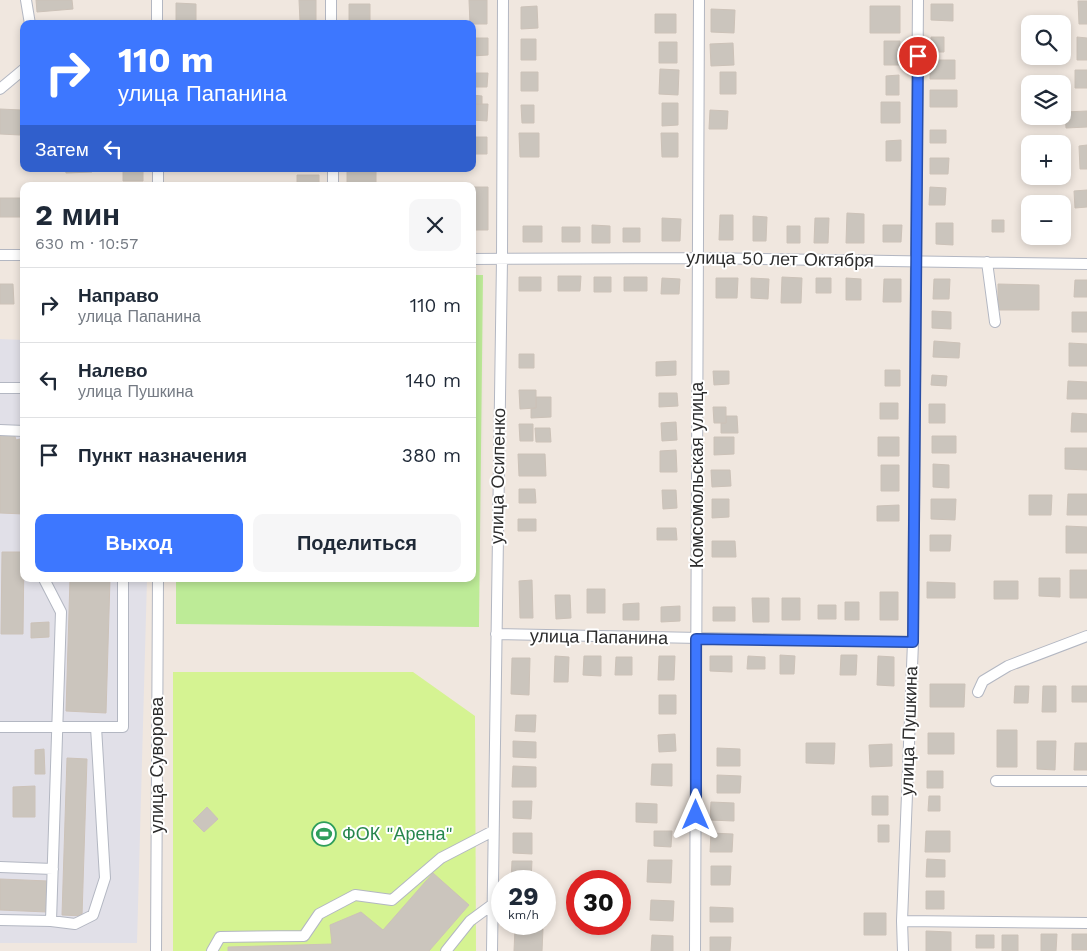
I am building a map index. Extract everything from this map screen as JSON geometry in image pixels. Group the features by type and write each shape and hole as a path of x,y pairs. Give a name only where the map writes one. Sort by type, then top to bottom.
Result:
{"street":[{"path":"26,0 29,20"},
{"path":"157,0 157,20"},
{"path":"331,0 331,20"},
{"name":"улица Осипенко","path":"493,870 502,259 503,0"},
{"name":"Комсомольская улица","path":"695,951 699,0"},
{"name":"улица Пушкина","path":"903,951 902,921 913,642 918,0"},
{"path":"0,89 20,72"},
{"path":"0,255 20,255"},
{"name":"улица 50 лет Октября","path":"476,259 699,258 1087,264"},
{"path":"987,262 995,322"},
{"path":"0,388 20,388"},
{"path":"0,430 20,431"},
{"path":"46,582 61,612 52,921"},
{"path":"0,727 123,727 123,582"},
{"name":"улица Суворова","path":"156,951 158,582"},
{"name":"улица Папанина","path":"496,634 913,642"},
{"path":"978,692 983,681 1008,666 1087,636"},
{"path":"0,920 52,921 76,924 93,915 105,878 96,727"},
{"path":"996,781 1087,781"},
{"path":"212,951 220,937 304,936 319,914 355,895 392,900 441,858 494,831"},
{"path":"0,867 53,869"},
{"path":"446,951 470,921 491,905"},
{"path":"902,921 1087,924"},
{"name":"улица Осипенко","path":"492,935 492,951"}],"shaded area":[{"path":"0,339 20,340 20,582 147,582 137,943 0,943"}],"green space":[{"path":"476,275 483,275 479,627 176,624 176,582 476,582"},
{"name":"ФОК \"Арена\"","path":"173,672 413,672 475,716 476,951 173,951"}],"building":[{"path":"36,0 72,0 73,9 37,12"},
{"path":"299,0 316,0 316,20 300,20"},
{"path":"469,0 487,0 487,24 476,24 476,20 470,20"},
{"path":"1078,1 1087,1 1087,24 1079,24"},
{"path":"176,3 196,4 196,20 176,20"},
{"path":"349,4 370,4 370,20 349,20"},
{"path":"931,4 953,4 953,21 931,20"},
{"path":"537,6 538,28 521,29 521,7"},
{"path":"870,6 900,6 900,33 870,33"},
{"path":"711,9 735,10 734,33 711,32"},
{"path":"655,14 676,14 676,33 655,33"},
{"path":"931,37 944,37 944,52 931,52"},
{"path":"1077,37 1087,38 1087,60 1077,60"},
{"path":"476,38 488,38 488,55 476,56"},
{"path":"521,39 536,39 536,60 521,60"},
{"path":"884,41 900,41 900,65 884,65"},
{"path":"659,42 677,42 677,63 659,63"},
{"path":"733,43 734,65 711,66 710,44"},
{"path":"930,60 955,60 955,79 930,79"},
{"path":"660,69 679,70 678,95 659,94"},
{"path":"1075,70 1087,70 1087,88 1075,88"},
{"path":"521,72 538,72 538,91 521,91"},
{"path":"720,72 736,72 736,94 720,94"},
{"path":"476,73 488,73 487,87 476,87"},
{"path":"899,75 899,95 886,95 886,76"},
{"path":"930,90 957,90 957,107 930,107"},
{"path":"476,95 482,96 482,104 476,104"},
{"path":"881,102 900,102 900,123 881,123"},
{"path":"662,103 678,103 678,125 662,126"},
{"path":"476,104 488,104 487,121 476,120"},
{"path":"521,105 534,105 534,123 522,123"},
{"path":"0,109 20,110 20,135 0,134"},
{"path":"710,110 728,111 727,129 709,129"},
{"path":"1087,111 1087,127 1066,128 1066,125 1071,125 1071,112"},
{"path":"930,130 946,130 946,143 930,143"},
{"path":"519,133 539,133 539,157 520,157"},
{"path":"661,133 678,133 678,157 662,157"},
{"path":"476,137 487,137 487,154 476,154"},
{"path":"901,140 901,161 886,161 886,141"},
{"path":"1087,145 1087,169 1080,169 1079,146"},
{"path":"930,158 949,158 948,174 930,174"},
{"path":"123,172 143,172 143,181 123,181"},
{"path":"347,172 376,172 376,182 347,182"},
{"path":"297,175 319,175 319,182 297,182"},
{"path":"476,187 488,187 488,230 476,230"},
{"path":"930,187 946,188 945,205 929,205"},
{"path":"1087,190 1087,207 1075,208 1074,191"},
{"path":"0,198 20,198 20,217 0,217"},
{"path":"847,213 864,214 864,243 846,243"},
{"path":"720,215 733,215 733,240 719,240"},
{"path":"753,216 767,217 766,241 753,241"},
{"path":"662,218 681,219 680,241 662,241"},
{"path":"815,218 829,218 828,243 814,243"},
{"path":"992,220 1004,220 1004,232 992,232"},
{"path":"936,223 953,223 953,245 936,244"},
{"path":"592,225 610,226 610,243 592,243"},
{"path":"883,225 902,225 901,242 883,242"},
{"path":"523,226 542,226 542,242 523,242"},
{"path":"787,226 800,226 800,243 787,243"},
{"path":"562,227 580,227 580,242 562,242"},
{"path":"623,228 640,228 640,242 623,242"},
{"path":"558,276 581,276 580,291 558,291"},
{"path":"519,277 541,277 541,291 519,291"},
{"path":"594,277 611,277 611,292 594,292"},
{"path":"624,277 647,277 647,291 624,291"},
{"path":"782,277 802,278 801,303 781,303"},
{"path":"662,278 680,279 679,294 661,294"},
{"path":"716,278 738,278 737,298 716,298"},
{"path":"751,278 769,279 768,299 751,298"},
{"path":"816,278 831,278 831,293 816,293"},
{"path":"846,278 861,279 861,300 846,300"},
{"path":"884,279 901,279 901,302 883,302"},
{"path":"934,279 950,279 949,299 933,299"},
{"path":"1075,280 1087,280 1087,297 1074,297"},
{"path":"0,284 13,284 14,304 0,304"},
{"path":"998,284 1039,285 1039,310 998,310"},
{"path":"932,311 951,312 951,329 932,328"},
{"path":"1072,312 1087,312 1087,332 1072,332"},
{"path":"934,341 960,343 959,358 933,357"},
{"path":"1069,343 1087,344 1087,366 1069,366"},
{"path":"519,354 534,354 534,368 519,368"},
{"path":"676,361 676,375 656,376 656,362"},
{"path":"885,370 900,370 900,386 885,386"},
{"path":"713,371 729,371 729,384 714,385"},
{"path":"932,375 947,376 946,386 931,385"},
{"path":"1068,381 1087,382 1087,399 1067,399"},
{"path":"519,390 536,390 536,408 520,409"},
{"path":"659,393 677,393 678,406 659,407"},
{"path":"536,397 551,397 551,417 531,418 531,409 536,408"},
{"path":"880,403 898,403 898,419 880,419"},
{"path":"929,404 945,404 945,423 929,423"},
{"path":"713,407 726,407 726,423 714,423"},
{"path":"1072,413 1087,414 1087,432 1071,432"},
{"path":"726,416 737,416 738,433 721,433 721,423 726,423"},
{"path":"676,422 677,440 662,441 661,423"},
{"path":"519,424 533,424 533,441 520,441"},
{"path":"535,428 550,428 551,442 536,442"},
{"path":"14,433 16,440 20,439 20,514 0,513 0,434"},
{"path":"932,436 956,436 956,453 932,453"},
{"path":"714,437 734,437 734,454 714,455"},
{"path":"878,437 899,437 899,456 878,456"},
{"path":"1065,448 1087,448 1087,470 1065,469"},
{"path":"676,450 677,472 660,472 660,451"},
{"path":"518,454 545,454 546,476 519,476"},
{"path":"933,464 949,465 949,488 933,487"},
{"path":"881,465 899,465 899,491 881,491"},
{"path":"711,470 730,470 731,486 712,487"},
{"path":"519,489 535,489 536,503 519,503"},
{"path":"662,490 676,490 677,508 663,509"},
{"path":"1068,494 1087,494 1087,515 1067,515"},
{"path":"1029,495 1052,495 1051,515 1029,515"},
{"path":"712,499 729,499 729,517 712,518"},
{"path":"931,499 956,499 955,520 931,519"},
{"path":"899,505 899,521 877,521 877,506"},
{"path":"518,519 536,519 536,531 518,531"},
{"path":"1066,526 1087,527 1087,553 1066,553"},
{"path":"657,528 676,528 677,540 657,540"},
{"path":"930,535 951,535 950,551 930,551"},
{"path":"712,541 735,541 736,557 712,557"},
{"path":"2,552 20,552 20,582 24,582 23,634 1,634"},
{"path":"1070,570 1087,570 1087,598 1070,598"},
{"path":"1039,578 1060,578 1060,597 1039,596"},
{"path":"532,580 533,618 520,618 519,581"},
{"path":"994,581 1018,581 1018,599 994,599"},
{"path":"70,582 110,582 106,713 66,711"},
{"path":"927,582 955,583 955,598 927,598"},
{"path":"587,589 605,589 605,613 587,613"},
{"path":"880,592 898,592 898,620 880,620"},
{"path":"555,595 570,595 571,618 556,619"},
{"path":"752,598 769,598 769,622 753,622"},
{"path":"782,598 800,598 800,620 782,620"},
{"path":"845,602 859,602 859,620 845,620"},
{"path":"639,603 639,620 623,620 623,604"},
{"path":"818,605 836,605 836,619 818,619"},
{"path":"680,606 680,621 661,622 661,607"},
{"path":"713,607 735,607 735,621 713,621"},
{"path":"49,622 49,637 31,638 31,623"},
{"path":"780,655 795,656 794,674 780,674"},
{"path":"841,655 857,655 856,675 840,675"},
{"path":"555,656 569,657 568,682 554,682"},
{"path":"584,656 601,656 601,676 583,675"},
{"path":"659,656 675,656 674,680 658,680"},
{"path":"710,656 732,656 732,672 710,671"},
{"path":"748,656 765,657 765,669 747,669"},
{"path":"878,656 894,657 894,686 877,685"},
{"path":"616,657 632,657 632,675 615,675"},
{"path":"512,658 530,658 529,695 511,694"},
{"path":"930,684 965,684 964,707 930,707"},
{"path":"1015,686 1029,686 1028,703 1014,703"},
{"path":"1043,686 1056,686 1056,712 1042,712"},
{"path":"1072,686 1087,686 1087,702 1072,702"},
{"path":"659,695 676,695 676,714 659,714"},
{"path":"516,715 536,715 535,732 515,731"},
{"path":"997,730 1017,730 1017,767 997,767"},
{"path":"928,733 954,733 954,754 928,754"},
{"path":"675,734 676,751 659,752 658,735"},
{"path":"513,741 536,742 536,758 513,757"},
{"path":"1037,741 1056,741 1055,770 1037,769"},
{"path":"806,743 835,743 834,764 806,763"},
{"path":"1075,743 1087,743 1087,770 1074,770"},
{"path":"892,744 892,766 870,767 869,745"},
{"path":"717,748 740,749 740,766 717,766"},
{"path":"44,749 45,774 35,774 35,750"},
{"path":"67,758 87,759 82,916 62,915"},
{"path":"652,764 672,764 672,786 651,785"},
{"path":"513,766 536,767 536,787 512,787"},
{"path":"927,771 943,771 943,788 927,788"},
{"path":"717,775 741,776 740,793 717,793"},
{"path":"35,786 35,817 13,817 13,787"},
{"path":"872,796 888,796 888,815 872,815"},
{"path":"929,796 940,796 940,811 928,811"},
{"path":"513,801 532,801 531,819 513,818"},
{"path":"711,802 734,803 734,821 710,820"},
{"path":"636,803 657,804 657,823 636,822"},
{"path":"207,807 218,819 204,832 193,821"},
{"path":"878,825 889,825 889,842 878,842"},
{"path":"654,831 672,831 671,847 654,846"},
{"path":"926,831 950,831 950,852 925,852"},
{"path":"513,833 532,833 532,854 513,853"},
{"path":"711,833 733,834 732,852 710,852"},
{"path":"927,859 945,860 945,877 926,877"},
{"path":"648,860 672,860 671,883 647,882"},
{"path":"512,861 532,861 532,870 512,870"},
{"path":"711,866 731,866 730,885 711,885"},
{"path":"433,873 469,905 429,951 228,951 228,947 332,944 330,925 361,912 383,930"},
{"path":"0,879 48,881 47,912 0,910"},
{"path":"926,891 944,891 944,909 926,909"},
{"path":"651,900 674,901 673,921 650,920"},
{"path":"710,907 733,908 733,922 710,922"},
{"path":"864,913 886,913 886,935 864,935"},
{"path":"926,931 951,932 951,951 926,951"},
{"path":"1041,934 1057,934 1056,951 1041,951"},
{"path":"1072,934 1087,934 1087,950 1072,950"},
{"path":"515,935 543,935 542,951 514,951"},
{"path":"652,935 673,936 673,951 651,951"},
{"path":"976,935 994,935 994,948 976,948"},
{"path":"1002,935 1018,935 1018,951 1002,951"},
{"path":"710,937 731,937 730,951 710,951"}],"place":[{"name":"ФОК \"Арена\"","path":"324,834"}],"route":[{"path":"696,815 696,639 913,642 918,56"}]}
